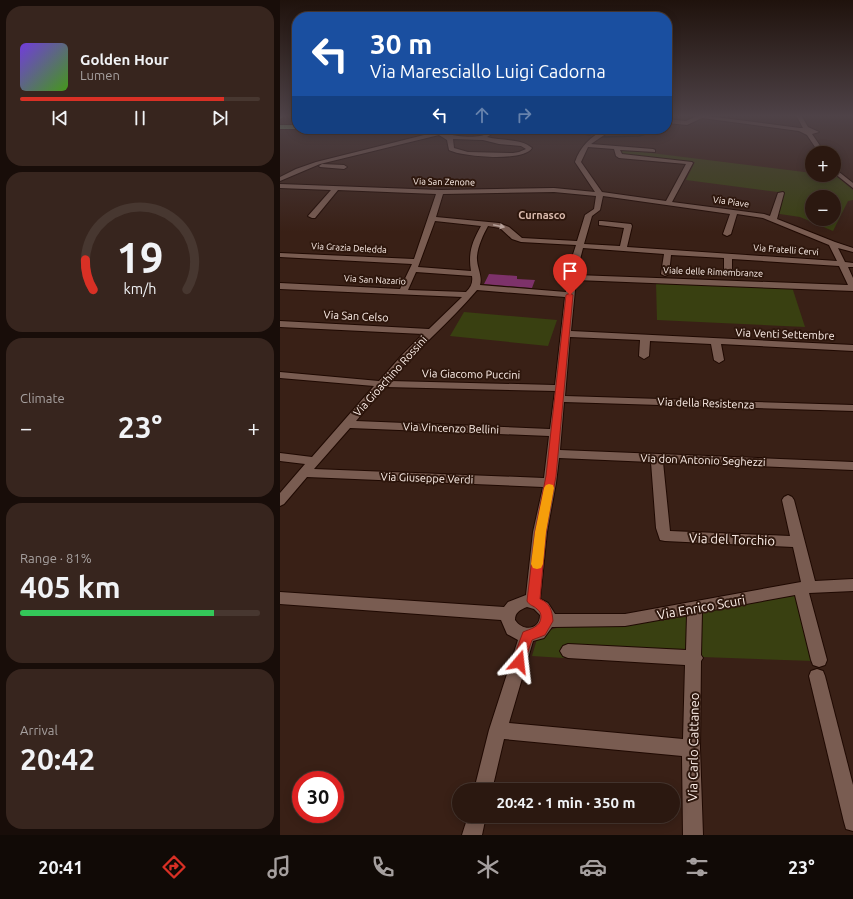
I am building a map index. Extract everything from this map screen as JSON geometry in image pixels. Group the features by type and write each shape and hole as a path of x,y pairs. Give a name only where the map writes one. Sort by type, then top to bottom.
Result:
{"street":[{"path":"280,182 298,170 318,163 354,154"},
{"path":"465,154 517,154"},
{"path":"533,601 540,532 550,483 573,267 589,215 597,210 600,194 578,162 581,154"},
{"path":"618,154 619,156 690,162 668,203"},
{"path":"318,163 324,167 344,167"},
{"path":"841,176 853,186"},
{"name":"Via San Zenone","path":"280,182 288,186 440,192 554,190 600,194"},
{"path":"312,216 336,188"},
{"path":"403,292 416,265 433,219 440,192"},
{"path":"773,219 781,193"},
{"name":"Via Piave","path":"600,194 734,212 773,219 832,244 853,250"},
{"path":"727,234 734,212"},
{"name":"Via Fratelli Cervi","path":"433,219 499,225 508,228 515,238 521,240 853,265"},
{"path":"602,223 628,226 623,248"},
{"path":"485,224 478,238 474,257 474,284 570,295"},
{"path":"832,244 853,287"},
{"path":"665,274 668,251"},
{"name":"Via Grazia Deledda","path":"280,255 416,265 474,284"},
{"path":"728,256 728,269"},
{"name":"Viale delle Rimembranze","path":"572,277 853,287"},
{"name":"Via San Nazario","path":"280,286 403,292 474,284"},
{"name":"Via Gioachino Rossini","path":"280,501 406,356 474,284"},
{"name":"Via San Celso","path":"280,324 430,332"},
{"name":"Via Venti Settembre","path":"566,334 716,343 853,348"},
{"path":"644,339 644,356"},
{"path":"716,343 719,360"},
{"name":"Via Giacomo Puccini","path":"280,375 381,384 560,393"},
{"name":"Via della Resistenza","path":"560,393 853,408"},
{"name":"Via Vincenzo Bellini","path":"346,424 556,432"},
{"name":"Via don Antonio Seghezzi","path":"553,454 853,466"},
{"path":"280,457 314,461"},
{"name":"Via del Torchio","path":"657,459 665,536 798,542"},
{"name":"Via Giuseppe Verdi","path":"304,473 550,483"},
{"path":"788,500 798,542 818,668 853,822"},
{"name":"Via Enrico Scuri","path":"547,621 625,620 805,588 853,585"},
{"path":"280,598 508,614"},
{"path":"533,601 542,605 546,611 547,621 541,631 527,636 516,633 510,627 508,614 511,609 520,602 533,601"},
{"name":"Via Carlo Cattaneo","path":"693,835 691,748 695,658 695,608"},
{"path":"485,783 498,730 527,636"},
{"path":"568,651 695,658"},
{"path":"498,730 691,748"},
{"path":"472,835 475,823"}],"green space":[{"path":"621,154 659,154 805,172 805,182 841,182 841,180 853,190 853,200 848,201 841,215 841,190 805,190 805,219 773,213 778,192 686,180 695,162"},
{"path":"821,226 836,226 833,231"},
{"path":"656,281 792,287 805,327 657,320"},
{"path":"464,312 557,320 548,346 450,336"},
{"path":"799,595 814,661 702,657 702,652 566,646 564,658 532,656 537,639 550,630 566,625 622,624"}],"building":[{"path":"489,274 517,276 517,279 535,280 532,288 484,284"}],"slow traffic":[{"path":"537,564 540,532 549,488"}],"district":[{"name":"Curnasco","path":"542,215"}],"route":[{"path":"519,662 527,636 534,635 541,631 545,626 548,615 542,605 533,601 540,532 551,476 570,295"}]}
